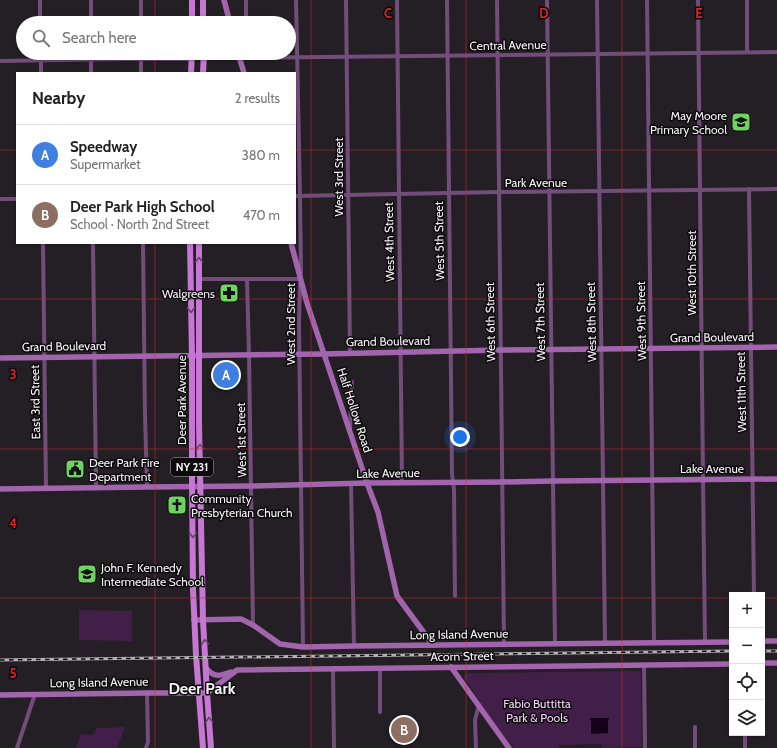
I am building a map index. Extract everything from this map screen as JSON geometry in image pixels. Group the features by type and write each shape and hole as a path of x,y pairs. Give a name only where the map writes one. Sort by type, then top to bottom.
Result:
{"main road":[{"path":"192,0 192,16"},
{"path":"203,0 203,16"},
{"path":"191,60 191,72"},
{"path":"203,72 204,60"},
{"name":"Deer Park Avenue","path":"190,244 193,589 203,748"},
{"name":"Deer Park Avenue","path":"199,244 199,424 204,620 207,693 212,748"}],"street":[{"path":"40,0 40,16"},
{"path":"90,0 91,16"},
{"path":"141,0 141,16"},
{"path":"224,0 228,16"},
{"path":"246,0 246,16"},
{"name":"West 2nd Street","path":"296,0 300,196 301,279 299,323 304,647"},
{"name":"West 3rd Street","path":"346,0 350,353"},
{"name":"West 4th Street","path":"397,0 402,483"},
{"name":"West 5th Street","path":"447,0 450,351 455,596"},
{"name":"West 6th Street","path":"497,0 504,644"},
{"name":"West 7th Street","path":"547,0 554,644"},
{"name":"West 8th Street","path":"597,0 605,643"},
{"name":"West 9th Street","path":"647,0 654,642"},
{"name":"West 10th Street","path":"698,0 705,642"},
{"path":"747,0 747,52"},
{"name":"Central Avenue","path":"297,58 777,52"},
{"path":"0,62 91,60 91,72"},
{"path":"141,60 141,72"},
{"path":"240,60 244,72"},
{"path":"41,61 41,72"},
{"name":"Park Avenue","path":"296,196 777,189"},
{"name":"West 11th Street","path":"749,190 754,592"},
{"path":"0,199 16,199"},
{"name":"East 3rd Street","path":"43,244 46,488"},
{"path":"93,244 96,488"},
{"path":"143,244 147,487"},
{"name":"Half Hollow Road","path":"291,244 307,303 367,484 378,512 397,596 433,645"},
{"path":"199,279 301,279"},
{"name":"West 1st Street","path":"247,280 254,625"},
{"name":"Grand Boulevard","path":"0,358 324,354 601,348 777,347"},
{"path":"350,431 352,382"},
{"name":"Lake Avenue","path":"0,489 777,479"},
{"path":"351,484 354,646"},
{"name":"Long Island Avenue","path":"194,620 241,620 254,625 280,644 304,647 729,642"},
{"path":"765,641 777,641"},
{"path":"765,663 777,663"},
{"name":"Acorn Street","path":"206,668 211,673 218,676 237,670 729,664"},
{"path":"644,665 645,748"},
{"path":"451,667 509,748"},
{"path":"380,668 380,712"},
{"path":"333,669 334,748"},
{"path":"199,693 207,693 237,670"},
{"path":"146,748 148,742 147,693"},
{"name":"Long Island Avenue","path":"0,695 199,693"},
{"path":"17,748 35,694"},
{"path":"476,748 476,720 478,705"},
{"path":"695,727 695,748"},
{"path":"745,736 745,748"}],"green space":[{"path":"79,610 132,611 132,641 79,640"},
{"name":"Fabio Buttitta Park & Pools","path":"641,671 642,747 602,748 602,744 559,745 559,748 513,748 485,711 464,676 469,673"},
{"path":"125,727 117,748 76,748 81,734 93,735 97,728"}],"shaded area":[{"path":"590,718 609,718 608,733 591,734"}],"railway":[{"path":"0,660 729,651"},
{"path":"765,651 777,651"}],"place":[{"name":"May Moore Primary School","path":"741,122"},
{"name":"Walgreens","path":"229,293"},
{"name":"Speedway","path":"226,375"},
{"name":"Deer Park Fire Department","path":"75,469"},
{"name":"Community Presbyterian Church","path":"177,505"},
{"name":"John F. Kennedy Intermediate School","path":"87,574"},
{"name":"Deer Park High School","path":"404,730"}],"district":[{"name":"Deer Park","path":"202,688"}]}
